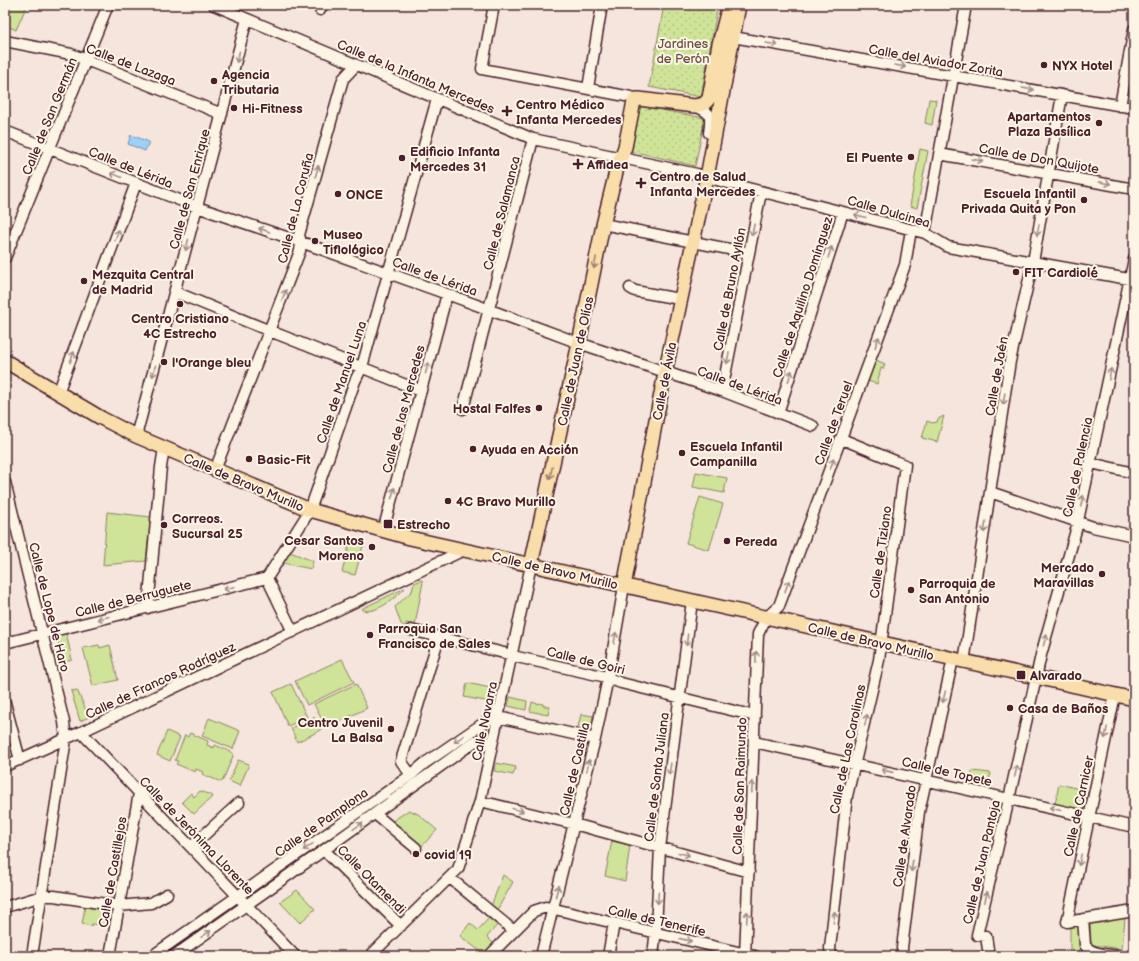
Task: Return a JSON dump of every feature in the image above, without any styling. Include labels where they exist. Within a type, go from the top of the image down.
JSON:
[{"type":"main road","points":[[636,99],[694,106],[702,105],[709,98],[719,44],[729,5]]},
{"type":"main road","name":"Calle de Ávila","points":[[624,586],[665,373],[707,177],[739,5]]},
{"type":"main road","name":"Calle de Juan de Olías","points":[[531,565],[603,225],[617,168],[622,157],[634,101],[636,99]]},
{"type":"main road","name":"Calle de Bravo Murillo","points":[[5,361],[101,418],[136,436],[310,510],[383,531],[464,550],[881,644],[1134,699]]},
{"type":"street","name":"Calle de San Germán","points":[[5,258],[108,5]]},
{"type":"street","name":"Calle de la Infanta Mercedes","points":[[214,5],[533,140],[622,157],[707,177]]},
{"type":"street","points":[[494,5],[482,69],[588,88],[636,99]]},
{"type":"street","points":[[588,88],[602,5]]},
{"type":"street","points":[[729,5],[727,29],[733,37]]},
{"type":"street","points":[[925,233],[966,5]]},
{"type":"street","name":"Calle de San Enrique","points":[[136,436],[248,19]]},
{"type":"street","points":[[1120,106],[1134,29]]},
{"type":"street","name":"Calle del Aviador Zorita","points":[[733,37],[1134,108]]},
{"type":"street","name":"Calle de Lazaga","points":[[5,41],[71,54],[222,114]]},
{"type":"street","name":"Calle de La Coruña","points":[[215,470],[300,251],[301,242],[299,236],[343,79],[356,65]]},
{"type":"street","name":"Calle de Jaén","points":[[958,661],[990,492],[1010,362],[1033,262],[1062,95]]},
{"type":"street","name":"Calle de Manuel Luna","points":[[267,578],[310,510],[355,381],[362,367],[437,99]]},
{"type":"street","points":[[694,106],[705,110],[711,118],[709,136],[711,153]]},
{"type":"street","name":"Calle de Lérida","points":[[5,131],[197,207],[301,242],[579,343],[722,391],[813,426]]},
{"type":"street","name":"Calle de Salamanca","points":[[463,409],[533,140]]},
{"type":"street","name":"Calle de Don Quijote","points":[[939,154],[1048,172],[1134,189]]},
{"type":"street","name":"Calle Dulcinea","points":[[707,177],[925,233],[948,247],[1132,280]]},
{"type":"street","points":[[58,393],[136,183]]},
{"type":"street","name":"Calle de Bruno Ayllón","points":[[722,391],[761,192]]},
{"type":"street","name":"Calle de Aquilino Domínguez","points":[[778,413],[844,212]]},
{"type":"street","points":[[603,225],[694,241],[749,253]]},
{"type":"street","name":"Calle de Teruel","points":[[766,618],[779,606],[842,439],[905,265],[911,230]]},
{"type":"street","name":"Calle de Palencia","points":[[1036,678],[1078,522],[1132,280],[1134,259]]},
{"type":"street","points":[[630,288],[635,291],[674,298],[681,297]]},
{"type":"street","points":[[175,292],[421,390]]},
{"type":"street","name":"Calle de las Mercedes","points":[[383,531],[447,294]]},
{"type":"street","name":"Calle de Tiziano","points":[[842,439],[905,464],[881,644]]},
{"type":"street","points":[[148,608],[164,448]]},
{"type":"street","points":[[1091,463],[1134,472]]},
{"type":"street","name":"Calle de Lope de Haro","points":[[5,482],[43,633],[64,722],[66,738]]},
{"type":"street","points":[[990,492],[1093,527],[1134,536]]},
{"type":"street","name":"Calle de Francos Rodríguez","points":[[5,766],[81,732],[464,550]]},
{"type":"street","name":"Calle Navarra","points":[[370,956],[458,869],[480,801],[497,713],[512,655],[531,565]]},
{"type":"street","points":[[267,578],[293,632]]},
{"type":"street","name":"Calle de Berruguete","points":[[5,643],[267,578]]},
{"type":"street","name":"Calle de Castilla","points":[[541,956],[595,739],[608,678],[624,586]]},
{"type":"street","name":"Calle de Santa Juliana","points":[[653,956],[656,933],[660,848],[692,601]]},
{"type":"street","name":"Calle de San Raimundo","points":[[748,955],[749,872],[757,640],[758,634],[766,618]]},
{"type":"street","name":"Calle de Goiri","points":[[411,630],[608,678],[755,716]]},
{"type":"street","points":[[411,775],[401,761],[439,637]]},
{"type":"street","name":"Calle de Las Carolinas","points":[[831,956],[830,948],[847,796],[856,764],[879,660],[881,644]]},
{"type":"street","name":"Calle de Alvarado","points":[[903,952],[919,812],[926,780],[958,661]]},
{"type":"street","name":"Calle de Juan Pantoja","points":[[989,956],[981,935],[1036,678]]},
{"type":"street","name":"Calle de Carnicer","points":[[1083,919],[1067,922],[1115,695]]},
{"type":"street","points":[[5,703],[20,760]]},
{"type":"street","points":[[497,713],[595,739]]},
{"type":"street","name":"Calle de Pamplona","points":[[152,956],[497,713]]},
{"type":"street","name":"Calle de Jerónima Llorente","points":[[81,732],[295,956]]},
{"type":"street","points":[[32,956],[66,738]]},
{"type":"street","name":"Calle de Pamplona","points":[[174,956],[474,742],[481,740],[492,745]]},
{"type":"street","name":"Calle de Topete","points":[[754,742],[1134,827]]},
{"type":"street","name":"Calle de Castillejos","points":[[110,956],[139,793]]},
{"type":"street","points":[[480,801],[574,824],[749,872]]},
{"type":"street","points":[[192,847],[239,803]]},
{"type":"street","points":[[375,814],[416,848]]},
{"type":"street","name":"Calle Otamendi","points":[[324,850],[401,926]]},
{"type":"street","points":[[450,878],[514,931]]},
{"type":"street","points":[[5,907],[42,896],[54,896],[119,906],[151,903],[167,894]]},
{"type":"street","points":[[489,956],[536,909],[546,907],[553,908]]},
{"type":"street","name":"Calle de Tenerife","points":[[553,908],[748,955]]},
{"type":"street","points":[[1120,956],[1094,952],[1085,946],[1083,919],[1134,912]]},
{"type":"street","points":[[608,956],[614,923]]},
{"type":"green space","points":[[5,5],[27,5],[16,30],[5,25]]},
{"type":"green space","name":"Jardines de Perón","points":[[664,5],[718,5],[701,97],[649,87]]},
{"type":"green space","points":[[929,99],[936,100],[932,125],[925,123]]},
{"type":"green space","points":[[639,106],[705,118],[695,166],[631,151]]},
{"type":"green space","points":[[920,149],[928,151],[917,208],[910,206]]},
{"type":"green space","points":[[876,360],[885,364],[883,369],[881,368],[877,384],[868,381]]},
{"type":"green space","points":[[944,416],[937,442],[922,438],[927,421],[932,423],[937,422],[938,419]]},
{"type":"green space","points":[[696,472],[727,478],[724,493],[693,487]]},
{"type":"green space","points":[[700,497],[723,504],[709,550],[686,543]]},
{"type":"green space","points":[[107,512],[151,517],[146,561],[103,565]]},
{"type":"green space","points":[[350,542],[363,546],[355,575],[342,572]]},
{"type":"green space","points":[[290,552],[313,561],[311,569],[283,563]]},
{"type":"green space","points":[[422,580],[423,582],[415,625],[406,623],[405,627],[401,624],[395,607],[412,591],[414,583]]},
{"type":"green space","points":[[405,588],[391,601],[378,608],[366,611],[361,609]]},
{"type":"green space","points":[[66,632],[72,660],[64,662],[56,635]]},
{"type":"green space","points":[[99,645],[100,648],[110,645],[118,680],[93,686],[83,648]]},
{"type":"green space","points":[[342,659],[354,682],[307,705],[295,681]]},
{"type":"green space","points":[[467,683],[500,690],[499,695],[490,702],[464,697]]},
{"type":"green space","points":[[291,684],[307,717],[288,726],[273,692]]},
{"type":"green space","points":[[356,684],[367,708],[326,728],[314,704]]},
{"type":"green space","points":[[77,690],[89,717],[80,721],[71,691]]},
{"type":"green space","points":[[510,697],[527,701],[526,710],[508,706]]},
{"type":"green space","points":[[532,702],[543,704],[543,706],[550,706],[548,715],[530,711]]},
{"type":"green space","points":[[581,714],[593,716],[591,730],[578,727]]},
{"type":"green space","points":[[314,717],[321,730],[297,742],[291,728]]},
{"type":"green space","points":[[209,718],[240,731],[233,749],[202,736]]},
{"type":"green space","points":[[167,731],[180,737],[170,761],[157,755]]},
{"type":"green space","points":[[190,733],[208,741],[207,745],[214,748],[215,745],[233,753],[221,782],[202,774],[203,772],[196,769],[195,772],[176,764],[178,761],[175,760],[185,735],[188,737]]},
{"type":"green space","points":[[238,760],[249,764],[240,786],[229,781]]},
{"type":"green space","points":[[496,763],[516,767],[513,775],[494,771]]},
{"type":"green space","points":[[972,771],[991,773],[987,789],[970,785]]},
{"type":"green space","points":[[1059,784],[1088,791],[1084,811],[1055,804]]},
{"type":"green space","points":[[200,791],[213,796],[194,814],[182,802],[191,793],[194,797]]},
{"type":"green space","points":[[409,810],[418,814],[437,830],[421,847],[391,822]]},
{"type":"green space","points":[[612,841],[630,845],[625,881],[605,876]]},
{"type":"green space","points":[[503,875],[513,882],[497,910],[491,906]]},
{"type":"green space","points":[[297,890],[315,909],[300,923],[280,902]]},
{"type":"green space","points":[[85,907],[112,911],[109,926],[92,924],[91,926],[82,924]]},
{"type":"green space","points":[[490,917],[498,924],[487,937],[494,944],[484,954],[460,936],[470,923],[478,930]]},
{"type":"green space","points":[[1125,918],[1122,949],[1093,945],[1091,942],[1090,925],[1093,923]]},
{"type":"green space","points":[[1070,927],[1079,927],[1080,956],[1070,956]]},
{"type":"water","points":[[131,135],[149,142],[145,151],[128,144]]},
{"type":"place","name":"NYX Hotel","points":[[1044,65]]},
{"type":"place","name":"Agencia Tributaria","points":[[214,81]]},
{"type":"place","name":"Hi-Fitness","points":[[234,108]]},
{"type":"place","name":"Centro Médico Infanta Mercedes","points":[[507,111]]},
{"type":"place","name":"Apartamentos Plaza Basílica","points":[[1099,123]]},
{"type":"place","name":"El Puente","points":[[911,157]]},
{"type":"place","name":"Edificio Infanta Mercedes 31","points":[[402,158]]},
{"type":"place","name":"Affidea","points":[[578,164]]},
{"type":"place","name":"Centro de Salud Infanta Mercedes","points":[[641,183]]},
{"type":"place","name":"ONCE","points":[[338,194]]},
{"type":"place","name":"Escuela Infantil Privada Quita y Pon","points":[[1084,200]]},
{"type":"place","name":"Museo Tiflológico","points":[[315,241]]},
{"type":"place","name":"FIT Cardiolé","points":[[1016,272]]},
{"type":"place","name":"Mezquita Central de Madrid","points":[[84,281]]},
{"type":"place","name":"Centro Cristiano 4C Estrecho","points":[[180,304]]},
{"type":"place","name":"l'Orange bleu","points":[[164,362]]},
{"type":"place","name":"Hostal Falfes","points":[[539,408]]},
{"type":"place","name":"Ayuda en Acción","points":[[473,449]]},
{"type":"place","name":"Escuela Infantil Campanilla","points":[[682,453]]},
{"type":"place","name":"Basic-Fit","points":[[249,459]]},
{"type":"place","name":"4C Bravo Murillo","points":[[448,501]]},
{"type":"place","name":"Estrecho","points":[[388,524]]},
{"type":"place","name":"Correos. Sucursal 25","points":[[164,525]]},
{"type":"place","name":"Pereda","points":[[727,541]]},
{"type":"place","name":"Cesar Santos Moreno","points":[[372,547]]},
{"type":"place","name":"Mercado Maravillas","points":[[1102,574]]},
{"type":"place","name":"Parroquia de San Antonio","points":[[911,590]]},
{"type":"place","name":"Parroquia San Francisco de Sales","points":[[370,635]]},
{"type":"place","name":"Alvarado","points":[[1021,675]]},
{"type":"place","name":"Casa de Baños","points":[[1010,708]]},
{"type":"place","name":"Centro Juvenil La Balsa","points":[[391,729]]},
{"type":"place","name":"covid 19","points":[[416,854]]}]
